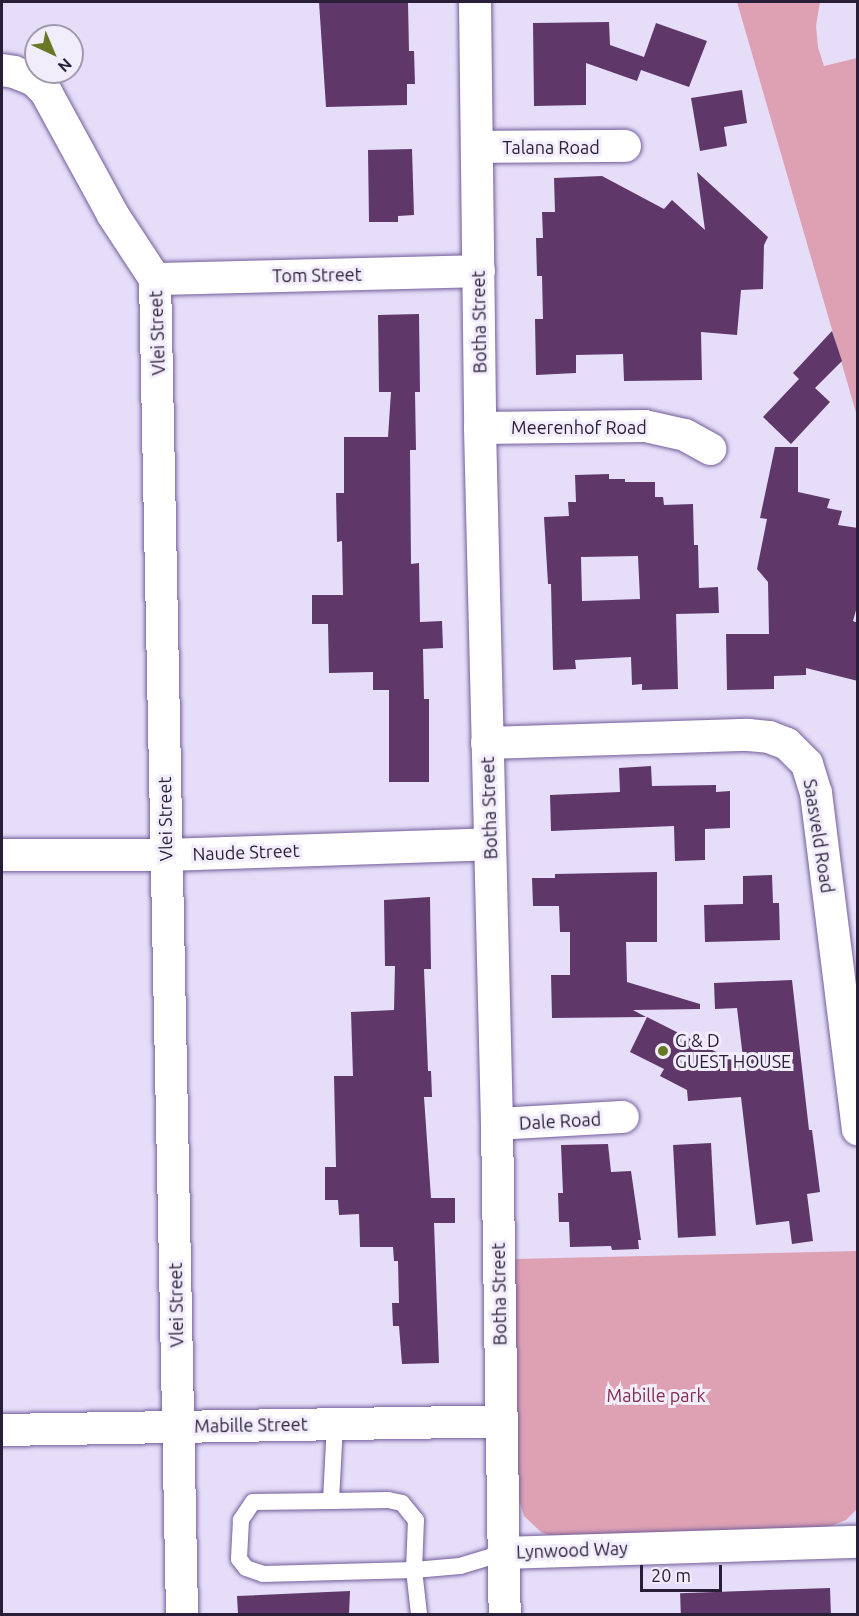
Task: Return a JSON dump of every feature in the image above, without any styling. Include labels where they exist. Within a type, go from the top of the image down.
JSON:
[{"type":"street","name":"Botha Street","points":[[475,2],[480,428],[497,1124],[505,1614]]},
{"type":"street","name":"Vlei Street","points":[[8,71],[34,80],[46,92],[113,215],[155,279],[183,1614]]},
{"type":"street","name":"Talana Road","points":[[477,147],[625,146]]},
{"type":"street","name":"Tom Street","points":[[155,279],[478,271]]},
{"type":"street","name":"Meerenhof Road","points":[[480,428],[645,426],[685,435],[710,449]]},
{"type":"street","name":"Saasveld Road","points":[[487,743],[748,735],[769,737],[787,744],[807,764],[816,793],[858,1129]]},
{"type":"street","name":"Naude Street","points":[[2,855],[166,855],[490,844]]},
{"type":"street","name":"Dale Road","points":[[497,1124],[623,1117]]},
{"type":"street","name":"Mabille Street","points":[[2,1430],[501,1420]]},
{"type":"street","name":"Lynwood Way","points":[[503,1552],[858,1542]]},
{"type":"lane","points":[[332,1501],[335,1424]]},
{"type":"lane","points":[[419,1614],[414,1570],[416,1520],[402,1503],[388,1500],[254,1502],[241,1520],[239,1559],[246,1568],[263,1574],[414,1570],[460,1566],[503,1552]]},
{"type":"green space","points":[[737,2],[820,2],[816,26],[818,47],[824,66],[857,58],[857,416]]},
{"type":"green space","name":"Mabille park","points":[[857,1251],[857,1509],[846,1520],[828,1527],[554,1537],[541,1532],[524,1516],[518,1497],[514,1259]]},
{"type":"building","points":[[319,2],[408,2],[409,51],[414,51],[415,84],[407,84],[407,105],[326,107]]},
{"type":"building","points":[[609,22],[610,45],[644,57],[656,23],[707,41],[689,87],[641,70],[637,81],[586,63],[586,105],[534,106],[533,23]]},
{"type":"building","points":[[742,90],[747,123],[724,127],[727,146],[700,151],[691,98]]},
{"type":"building","points":[[412,149],[414,215],[398,216],[398,222],[369,222],[368,150]]},
{"type":"building","points":[[697,172],[768,237],[764,245],[763,289],[741,290],[737,335],[701,332],[702,380],[624,381],[623,354],[576,355],[576,373],[536,375],[535,319],[543,319],[542,276],[537,276],[536,238],[543,238],[542,212],[555,212],[554,178],[602,176],[664,209],[672,200],[705,230]]},
{"type":"building","points":[[419,314],[420,392],[415,392],[416,450],[410,450],[411,564],[419,563],[420,622],[442,621],[443,648],[423,649],[424,699],[429,699],[429,782],[389,782],[389,690],[373,690],[373,672],[329,673],[328,624],[312,624],[312,595],[343,595],[342,541],[337,542],[336,493],[344,493],[344,437],[388,437],[391,392],[379,392],[378,315]]},
{"type":"building","points":[[832,331],[842,361],[815,388],[830,402],[791,444],[763,417],[799,379],[793,373]]},
{"type":"building","points":[[775,447],[798,447],[798,492],[830,499],[827,508],[842,511],[838,525],[858,528],[858,603],[853,621],[858,623],[858,681],[806,668],[806,675],[774,676],[774,689],[727,690],[726,634],[769,634],[768,582],[757,569],[767,519],[760,518]]},
{"type":"building","points":[[609,474],[609,479],[625,479],[625,482],[655,482],[655,497],[663,497],[664,505],[693,504],[694,545],[698,545],[699,588],[718,587],[719,613],[676,614],[678,689],[642,690],[642,684],[632,685],[631,657],[575,660],[576,669],[553,670],[551,584],[548,584],[544,517],[569,516],[568,502],[576,502],[575,475]],"holes":[[[638,556],[640,599],[582,601],[581,557]]]},
{"type":"building","points":[[651,766],[652,786],[716,785],[716,792],[730,791],[730,828],[705,829],[705,860],[675,861],[674,826],[551,831],[550,795],[620,792],[619,768]]},
{"type":"building","points":[[657,872],[657,942],[626,942],[627,982],[700,1004],[700,1009],[633,1010],[646,1017],[552,1018],[551,975],[570,975],[570,932],[560,932],[559,906],[533,906],[532,878],[555,878],[555,874]]},
{"type":"building","points":[[772,875],[773,903],[779,903],[780,940],[705,942],[704,905],[743,904],[743,876]]},
{"type":"building","points":[[430,897],[431,969],[424,969],[428,1071],[431,1071],[432,1097],[424,1097],[431,1198],[455,1198],[455,1223],[434,1223],[439,1363],[402,1364],[399,1326],[393,1326],[392,1303],[399,1303],[398,1261],[394,1261],[393,1247],[360,1247],[359,1214],[339,1215],[338,1200],[325,1200],[325,1167],[336,1167],[334,1076],[353,1076],[351,1012],[394,1010],[395,966],[385,966],[384,900]]},
{"type":"building","points":[[792,980],[809,1130],[812,1130],[820,1192],[807,1194],[813,1241],[792,1244],[789,1221],[756,1225],[741,1097],[688,1101],[687,1090],[660,1076],[664,1069],[630,1052],[647,1017],[744,1066],[737,1008],[715,1009],[714,983]]},
{"type":"building","points":[[711,1143],[716,1236],[678,1238],[673,1145]]},
{"type":"building","points":[[608,1144],[611,1172],[631,1171],[641,1240],[638,1240],[639,1249],[612,1250],[611,1246],[570,1247],[569,1222],[559,1222],[558,1193],[563,1193],[561,1145]]},
{"type":"building","points":[[830,1588],[831,1614],[681,1614],[680,1593]]},
{"type":"building","points":[[350,1591],[349,1614],[238,1614],[237,1596]]},
{"type":"place","name":"G & D GUEST HOUSE","points":[[663,1051]]}]
